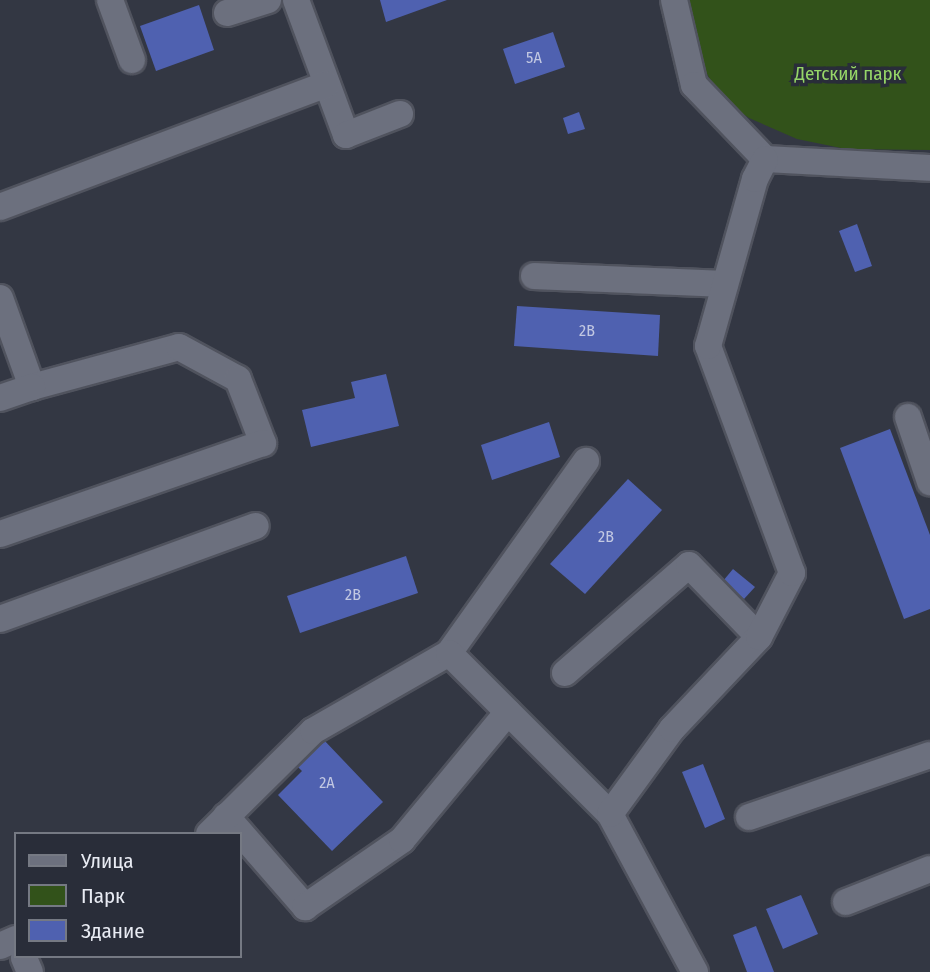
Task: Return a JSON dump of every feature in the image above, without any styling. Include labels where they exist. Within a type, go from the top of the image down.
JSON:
[{"type":"lane","points":[[110,0],[132,60]]},
{"type":"lane","points":[[227,13],[268,0]]},
{"type":"lane","points":[[296,0],[346,135],[400,114]]},
{"type":"lane","points":[[674,0],[694,85],[765,159],[930,168]]},
{"type":"lane","points":[[0,207],[327,84]]},
{"type":"lane","points":[[610,814],[672,729],[759,636],[792,573],[708,346],[755,179],[765,159]]},
{"type":"lane","points":[[534,276],[725,284]]},
{"type":"lane","points":[[0,298],[32,387]]},
{"type":"lane","points":[[0,398],[179,347],[238,379],[263,443],[0,534]]},
{"type":"lane","points":[[908,417],[930,482]]},
{"type":"lane","points":[[218,825],[313,731],[449,653],[586,461]]},
{"type":"lane","points":[[0,620],[256,526]]},
{"type":"lane","points":[[565,673],[689,565],[759,636]]},
{"type":"lane","points":[[449,653],[610,814],[695,972]]},
{"type":"lane","points":[[242,848],[305,907],[402,840],[508,712]]},
{"type":"lane","points":[[749,817],[930,755]]},
{"type":"lane","points":[[846,902],[930,869]]},
{"type":"green space","name":"Детский парк","points":[[682,0],[930,0],[930,150],[846,149],[797,139],[749,118],[730,105],[711,81],[701,63]]},
{"type":"building","points":[[380,0],[447,0],[386,22]]},
{"type":"building","points":[[199,5],[214,50],[156,71],[140,26]]},
{"type":"building","points":[[553,32],[565,67],[515,84],[503,49]]},
{"type":"building","points":[[579,112],[585,129],[568,134],[563,118]]},
{"type":"building","points":[[857,224],[872,266],[855,272],[839,231]]},
{"type":"building","points":[[517,306],[660,315],[658,356],[514,346]]},
{"type":"building","points":[[386,374],[399,426],[311,447],[302,410],[355,398],[351,382]]},
{"type":"building","points":[[549,422],[560,457],[492,480],[481,445]]},
{"type":"building","points":[[890,429],[930,535],[930,609],[904,619],[840,448]]},
{"type":"building","points":[[628,479],[662,510],[585,594],[550,564]]},
{"type":"building","points":[[406,556],[418,593],[300,633],[287,596]]},
{"type":"building","points":[[733,569],[755,587],[744,599],[723,581]]},
{"type":"building","points":[[322,738],[383,802],[332,851],[278,795],[302,771],[295,764]]},
{"type":"building","points":[[703,764],[725,819],[705,828],[682,772]]},
{"type":"building","points":[[801,895],[818,934],[783,949],[766,909]]},
{"type":"building","points":[[756,926],[774,972],[747,972],[733,935]]}]
